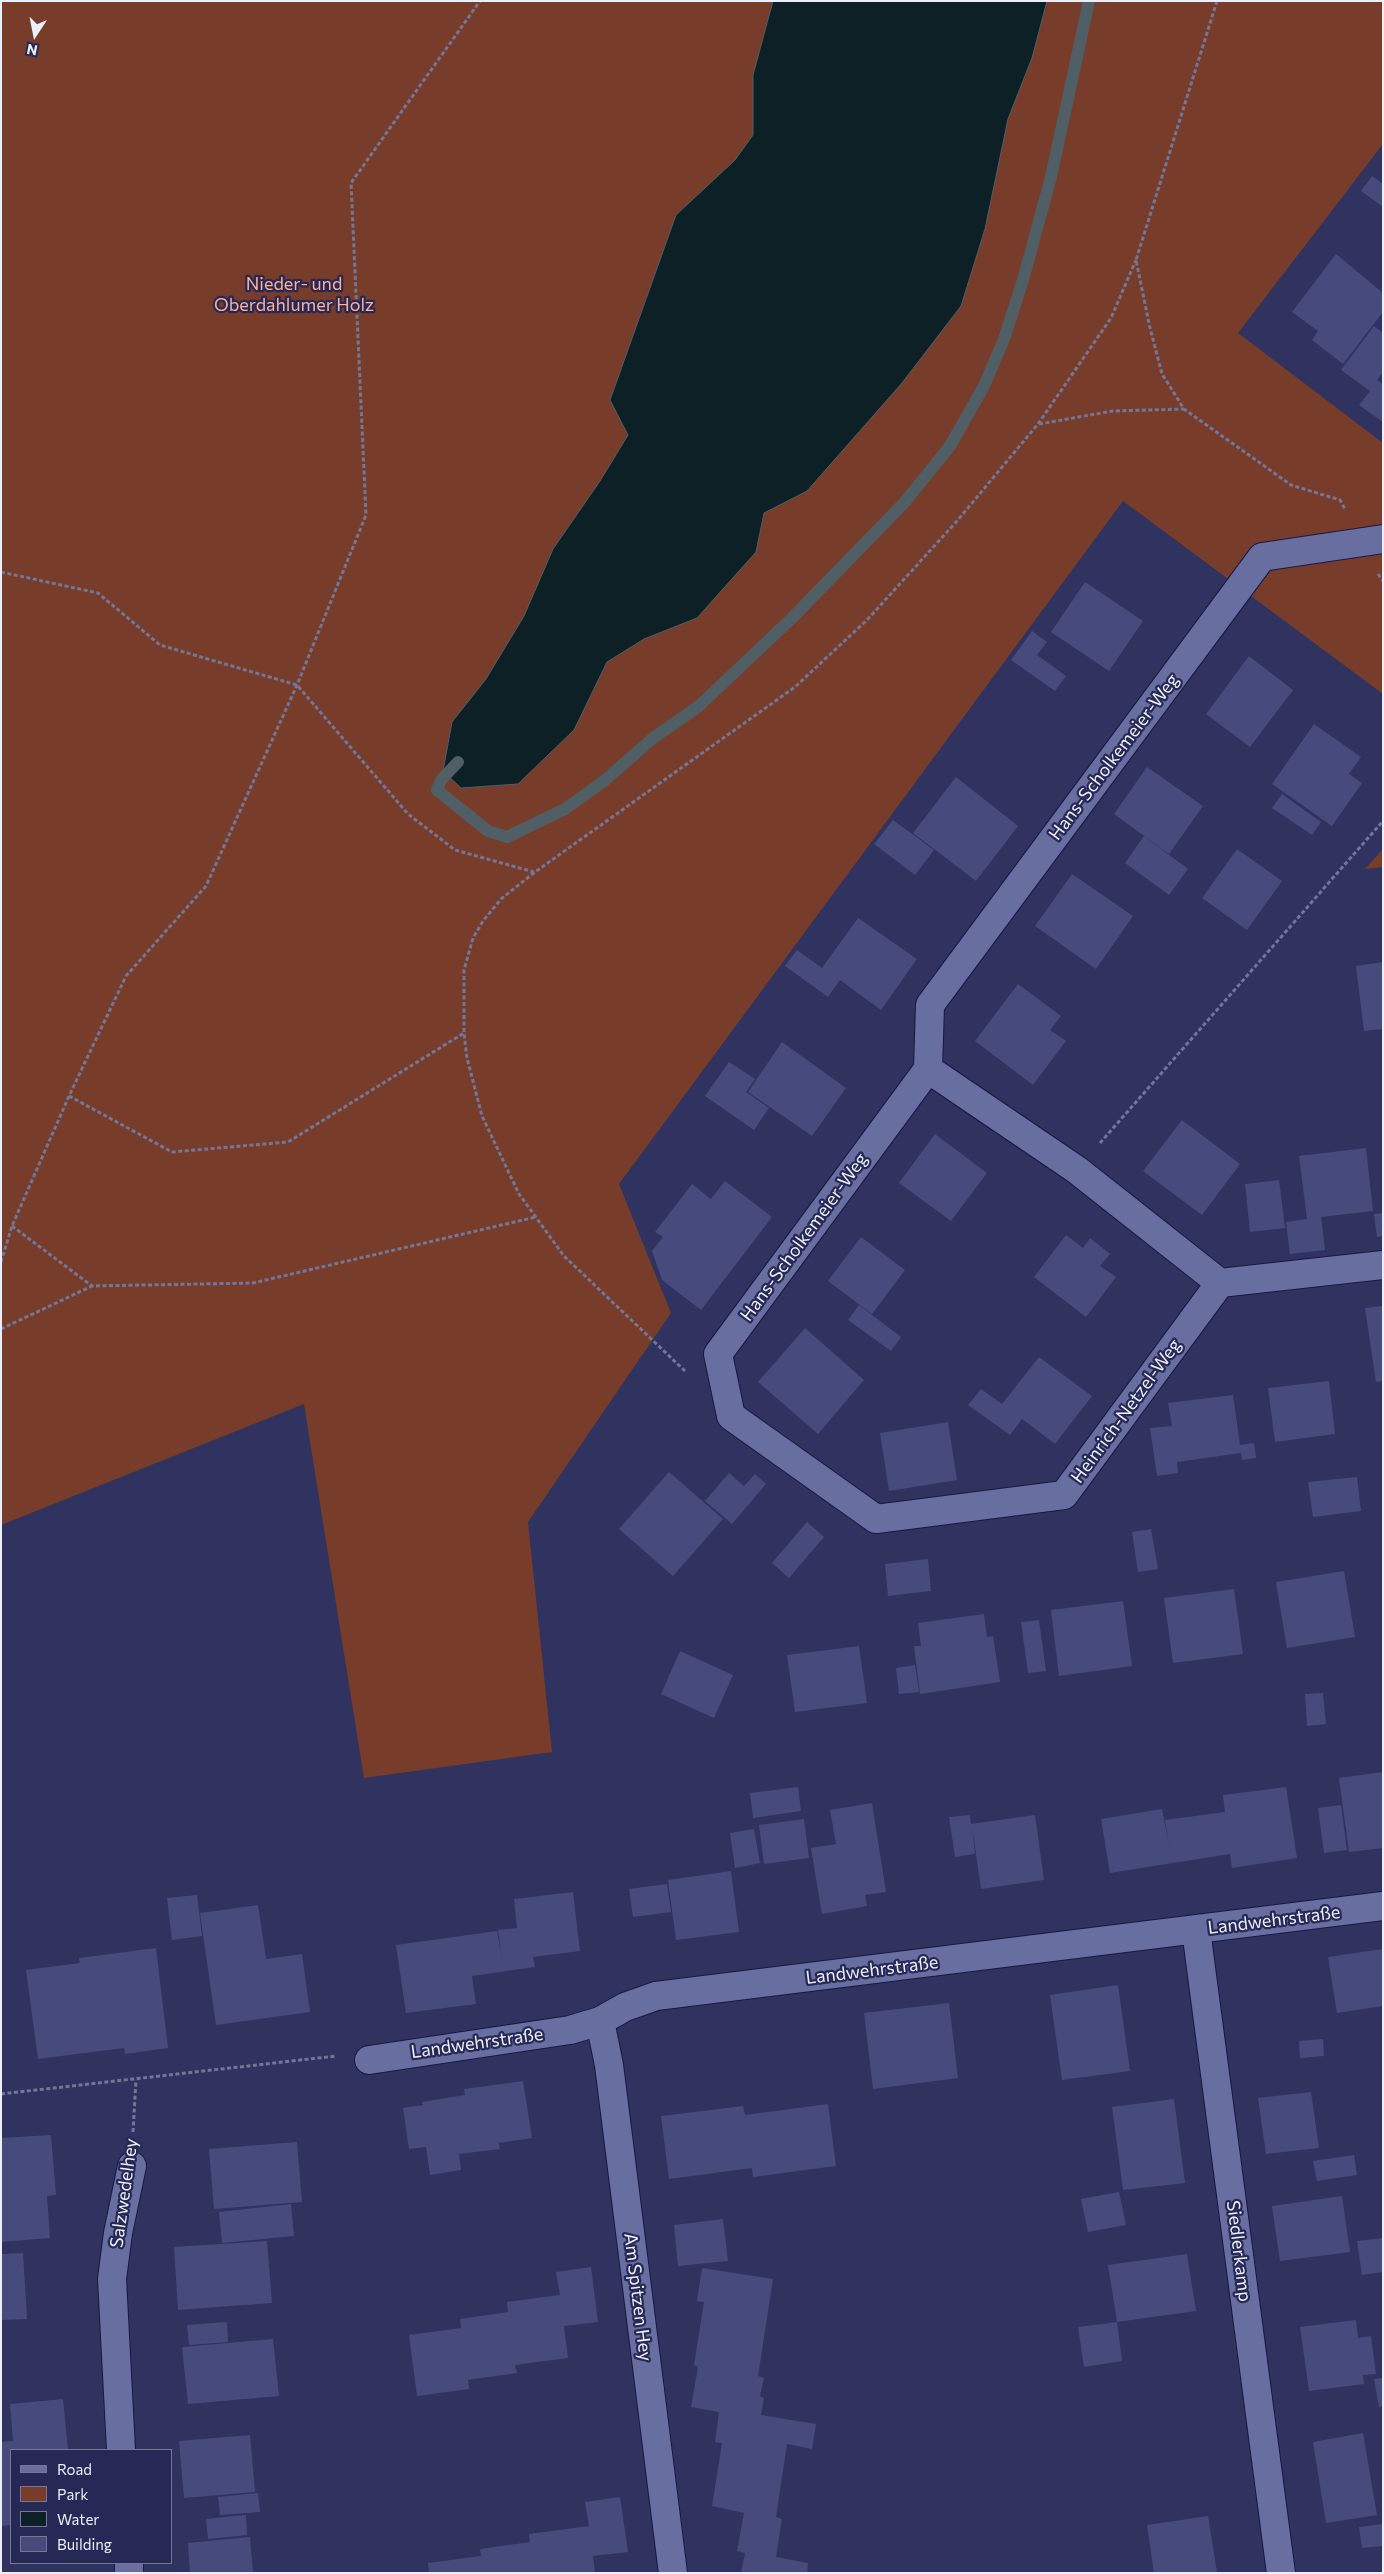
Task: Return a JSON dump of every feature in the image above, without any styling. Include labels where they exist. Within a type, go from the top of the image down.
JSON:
[{"type":"street","name":"Hans-Scholkemeier-Weg","points":[[731,1416],[718,1354],[928,1069],[930,1005],[1262,556],[1374,540]]},
{"type":"street","points":[[928,1069],[1077,1170],[1220,1283],[1383,1266]]},
{"type":"street","name":"Heinrich-Netzel-Weg","points":[[731,1416],[876,1519],[1064,1495],[1220,1283]]},
{"type":"street","name":"Landwehrstraße","points":[[369,2060],[570,2030],[600,2021],[625,2007],[656,1996],[1383,1906]]},
{"type":"street","name":"Siedlerkamp","points":[[1196,1930],[1281,2573]]},
{"type":"street","name":"Am Spitzen Hey","points":[[600,2021],[609,2065],[673,2573]]},
{"type":"street","name":"Salzwedelhey","points":[[122,2449],[112,2279],[118,2233],[132,2166]]},
{"type":"path","points":[[1,1262],[12,1226],[69,1096],[126,976],[206,886],[297,685],[366,515],[351,183],[480,1]]},
{"type":"path","points":[[690,1375],[564,1256],[519,1194],[482,1116],[467,1058],[464,1033],[464,970],[473,938],[483,921],[501,900],[535,872],[795,687],[867,620],[957,521],[1038,424],[1111,318],[1136,260],[1217,1]]},
{"type":"path","points":[[1136,260],[1162,374],[1184,409],[1291,486],[1340,500],[1374,540],[1375,569],[1383,581]]},
{"type":"path","points":[[1038,424],[1113,411],[1184,409]]},
{"type":"path","points":[[1,572],[98,594],[160,645],[297,685],[408,814],[455,850],[535,872]]},
{"type":"path","points":[[1077,1170],[1383,821]]},
{"type":"path","points":[[69,1096],[172,1152],[288,1142],[464,1033]]},
{"type":"path","points":[[1,1330],[92,1286],[253,1283],[536,1217]]},
{"type":"path","points":[[12,1226],[92,1286]]},
{"type":"path","points":[[1,2094],[348,2055],[369,2060]]},
{"type":"path","name":"Salzwedelhey","points":[[132,2166],[136,2080]]},
{"type":"green space","name":"Nieder- und Oberdahlumer Holz","points":[[1,1],[1383,1],[1383,144],[1238,333],[1383,443],[1383,694],[1123,501],[619,1184],[671,1313],[528,1522],[552,1752],[364,1778],[304,1404],[1,1525]]},
{"type":"green space","points":[[1383,849],[1383,867],[1365,869]]},
{"type":"water","points":[[773,1],[1047,1],[1032,58],[1008,119],[985,229],[961,306],[902,383],[807,491],[764,513],[756,552],[697,618],[644,639],[607,662],[574,730],[518,784],[461,788],[443,771],[452,722],[486,679],[524,616],[553,549],[600,481],[628,435],[610,400],[676,215],[735,160],[753,135],[753,75]]},
{"type":"building","points":[[1372,176],[1383,184],[1383,207],[1361,191]]},
{"type":"building","points":[[1336,254],[1383,293],[1383,312],[1343,364],[1312,340],[1318,331],[1292,312]]},
{"type":"building","points":[[1374,326],[1383,333],[1383,372],[1377,380],[1383,384],[1383,422],[1359,405],[1370,391],[1341,370]]},
{"type":"building","points":[[1085,582],[1143,621],[1109,671],[1051,632]]},
{"type":"building","points":[[1032,631],[1047,642],[1037,655],[1066,676],[1055,691],[1011,660]]},
{"type":"building","points":[[1249,656],[1293,690],[1250,747],[1206,714]]},
{"type":"building","points":[[1314,724],[1361,757],[1349,774],[1362,783],[1332,826],[1272,784]]},
{"type":"building","points":[[1147,767],[1203,806],[1169,854],[1114,814]]},
{"type":"building","points":[[956,777],[1018,826],[976,881],[913,833]]},
{"type":"building","points":[[1282,794],[1321,822],[1312,835],[1272,808]]},
{"type":"building","points":[[893,820],[934,850],[915,875],[874,844]]},
{"type":"building","points":[[1144,836],[1188,869],[1169,895],[1125,863]]},
{"type":"building","points":[[1237,849],[1282,881],[1247,930],[1202,898]]},
{"type":"building","points":[[1072,874],[1133,916],[1096,969],[1035,926]]},
{"type":"building","points":[[858,918],[917,959],[881,1010],[840,980],[828,997],[785,966],[797,950],[822,968]]},
{"type":"building","points":[[1383,962],[1383,1029],[1364,1031],[1356,966]]},
{"type":"building","points":[[1018,984],[1061,1016],[1050,1030],[1066,1041],[1033,1085],[975,1041]]},
{"type":"building","points":[[782,1042],[846,1088],[812,1136],[748,1092]]},
{"type":"building","points":[[729,1062],[755,1079],[746,1092],[769,1108],[754,1130],[705,1096]]},
{"type":"building","points":[[1182,1120],[1240,1164],[1202,1215],[1143,1171]]},
{"type":"building","points":[[935,1134],[987,1173],[951,1221],[899,1183]]},
{"type":"building","points":[[1366,1148],[1373,1211],[1321,1217],[1325,1250],[1290,1254],[1286,1222],[1307,1219],[1299,1156]]},
{"type":"building","points":[[1279,1180],[1285,1228],[1250,1232],[1245,1184]]},
{"type":"building","points":[[725,1181],[772,1217],[701,1310],[662,1280],[652,1251],[663,1237],[655,1232],[692,1184],[711,1199]]},
{"type":"building","points":[[1383,1213],[1383,1236],[1377,1237],[1374,1214]]},
{"type":"building","points":[[1066,1235],[1083,1248],[1090,1238],[1110,1254],[1100,1266],[1116,1277],[1086,1317],[1034,1277]]},
{"type":"building","points":[[861,1237],[905,1270],[872,1314],[828,1281]]},
{"type":"building","points":[[859,1305],[901,1337],[891,1351],[848,1320]]},
{"type":"building","points":[[1383,1306],[1383,1381],[1376,1382],[1365,1308]]},
{"type":"building","points":[[805,1328],[864,1380],[818,1434],[758,1382]]},
{"type":"building","points":[[1039,1357],[1092,1396],[1055,1444],[1022,1419],[1010,1435],[968,1405],[981,1389],[1002,1404]]},
{"type":"building","points":[[1329,1381],[1335,1434],[1275,1442],[1268,1388]]},
{"type":"building","points":[[1233,1395],[1240,1445],[1254,1443],[1256,1458],[1242,1460],[1241,1453],[1177,1462],[1178,1473],[1157,1476],[1150,1428],[1172,1426],[1168,1403]]},
{"type":"building","points":[[948,1422],[957,1480],[889,1491],[880,1433]]},
{"type":"building","points":[[669,1472],[723,1519],[673,1576],[619,1529]]},
{"type":"building","points":[[729,1473],[744,1486],[755,1474],[766,1484],[732,1524],[705,1501]]},
{"type":"building","points":[[1357,1477],[1361,1511],[1313,1517],[1308,1482]]},
{"type":"building","points":[[807,1522],[824,1537],[789,1578],[772,1563]]},
{"type":"building","points":[[1151,1529],[1158,1569],[1138,1572],[1132,1532]]},
{"type":"building","points":[[928,1559],[931,1591],[888,1596],[885,1564]]},
{"type":"building","points":[[1344,1571],[1355,1637],[1287,1648],[1276,1582]]},
{"type":"building","points":[[1234,1589],[1243,1654],[1173,1663],[1164,1598]]},
{"type":"building","points":[[1123,1601],[1132,1666],[1059,1676],[1051,1610]]},
{"type":"building","points":[[984,1614],[987,1637],[993,1636],[1000,1682],[920,1694],[914,1646],[921,1646],[918,1623]]},
{"type":"building","points":[[1039,1620],[1046,1671],[1028,1673],[1021,1622]]},
{"type":"building","points":[[859,1646],[867,1703],[795,1712],[787,1655]]},
{"type":"building","points":[[680,1651],[733,1675],[714,1718],[661,1694]]},
{"type":"building","points":[[915,1665],[919,1692],[899,1694],[896,1668]]},
{"type":"building","points":[[1323,1693],[1326,1724],[1307,1726],[1305,1694]]},
{"type":"building","points":[[1383,1772],[1383,1848],[1349,1852],[1339,1778]]},
{"type":"building","points":[[798,1787],[801,1811],[753,1818],[750,1793]]},
{"type":"building","points":[[1286,1787],[1297,1858],[1232,1868],[1230,1854],[1110,1873],[1101,1819],[1162,1809],[1169,1845],[1165,1820],[1225,1812],[1223,1795]]},
{"type":"building","points":[[872,1803],[886,1892],[865,1895],[867,1906],[822,1914],[811,1848],[836,1844],[830,1810]]},
{"type":"building","points":[[1341,1805],[1347,1850],[1324,1853],[1318,1808]]},
{"type":"building","points":[[970,1815],[971,1824],[1035,1815],[1044,1880],[981,1889],[972,1826],[975,1854],[955,1857],[949,1817]]},
{"type":"building","points":[[804,1819],[809,1858],[764,1864],[759,1825]]},
{"type":"building","points":[[754,1829],[760,1863],[735,1868],[730,1833]]},
{"type":"building","points":[[731,1871],[739,1932],[676,1940],[668,1880]]},
{"type":"building","points":[[667,1884],[671,1912],[633,1917],[629,1889]]},
{"type":"building","points":[[573,1892],[580,1951],[533,1957],[535,1967],[472,1976],[476,2004],[406,2013],[396,1945],[497,1931],[502,1959],[498,1930],[517,1928],[514,1899]]},
{"type":"building","points":[[197,1895],[202,1936],[172,1940],[167,1898]]},
{"type":"building","points":[[258,1905],[266,1959],[302,1954],[310,2012],[216,2025],[200,1913]]},
{"type":"building","points":[[156,1948],[168,2048],[125,2054],[124,2048],[38,2059],[26,1970],[80,1963],[79,1958]]},
{"type":"building","points":[[1383,1949],[1383,2006],[1337,2013],[1328,1957]]},
{"type":"building","points":[[1118,1985],[1130,2071],[1062,2080],[1050,1995]]},
{"type":"building","points":[[949,2003],[958,2078],[873,2089],[864,2013]]},
{"type":"building","points":[[1323,2039],[1324,2056],[1300,2058],[1299,2041]]},
{"type":"building","points":[[523,2081],[532,2138],[499,2143],[500,2149],[459,2154],[461,2170],[430,2175],[426,2147],[409,2149],[403,2108],[423,2105],[422,2102],[465,2095],[464,2089]]},
{"type":"building","points":[[1311,2092],[1319,2148],[1266,2154],[1258,2098]]},
{"type":"building","points":[[1174,2099],[1185,2183],[1123,2190],[1112,2107]]},
{"type":"building","points":[[828,2104],[836,2166],[753,2177],[752,2168],[669,2179],[661,2116],[743,2106],[745,2115]]},
{"type":"building","points":[[51,2135],[56,2195],[47,2196],[50,2238],[1,2242],[1,2138]]},
{"type":"building","points":[[297,2142],[302,2202],[214,2209],[209,2149]]},
{"type":"building","points":[[1354,2155],[1357,2175],[1317,2181],[1313,2161]]},
{"type":"building","points":[[1119,2192],[1126,2225],[1088,2232],[1081,2199]]},
{"type":"building","points":[[1342,2196],[1350,2252],[1280,2261],[1272,2206]]},
{"type":"building","points":[[291,2204],[294,2236],[222,2243],[219,2212]]},
{"type":"building","points":[[723,2219],[728,2261],[678,2266],[674,2225]]},
{"type":"building","points":[[1383,2238],[1383,2272],[1362,2275],[1357,2241]]},
{"type":"building","points":[[267,2241],[272,2303],[178,2310],[174,2247]]},
{"type":"building","points":[[23,2253],[27,2319],[1,2320],[1,2254]]},
{"type":"building","points":[[1187,2254],[1196,2311],[1117,2322],[1108,2265]]},
{"type":"building","points":[[591,2267],[598,2322],[564,2326],[568,2358],[515,2365],[517,2373],[468,2380],[469,2389],[417,2396],[409,2335],[461,2328],[460,2319],[508,2312],[507,2302],[560,2295],[556,2272]]},
{"type":"building","points":[[702,2268],[773,2279],[758,2376],[764,2378],[760,2396],[764,2398],[761,2415],[816,2424],[812,2449],[787,2444],[776,2517],[782,2519],[776,2557],[808,2563],[807,2573],[741,2573],[745,2553],[737,2551],[744,2513],[712,2506],[722,2443],[715,2442],[719,2412],[691,2407],[698,2367],[694,2365],[704,2302],[697,2301]]},
{"type":"building","points":[[1356,2320],[1358,2338],[1371,2336],[1376,2374],[1363,2375],[1364,2384],[1309,2391],[1300,2327]]},
{"type":"building","points":[[227,2322],[228,2342],[189,2345],[187,2325]]},
{"type":"building","points":[[1117,2322],[1122,2361],[1084,2367],[1078,2327]]},
{"type":"building","points":[[273,2339],[279,2396],[188,2404],[182,2347]]},
{"type":"building","points":[[1383,2378],[1383,2406],[1379,2407],[1374,2379]]},
{"type":"building","points":[[63,2399],[68,2449],[10,2449],[10,2525],[1,2526],[1,2442],[13,2441],[10,2404]]},
{"type":"building","points":[[1363,2433],[1377,2515],[1326,2523],[1313,2442]]},
{"type":"building","points":[[250,2435],[255,2492],[184,2498],[179,2441]]},
{"type":"building","points":[[258,2493],[260,2512],[220,2515],[218,2497]]},
{"type":"building","points":[[620,2497],[628,2552],[593,2556],[595,2573],[429,2573],[428,2563],[481,2556],[480,2549],[530,2542],[529,2534],[589,2526],[585,2502]]},
{"type":"building","points":[[246,2515],[247,2535],[208,2539],[206,2519]]},
{"type":"building","points":[[1208,2516],[1217,2572],[1154,2573],[1147,2525]]},
{"type":"building","points":[[1383,2524],[1383,2546],[1362,2548],[1359,2527]]},
{"type":"building","points":[[250,2537],[253,2573],[190,2573],[188,2543]]},
{"type":"waterway","points":[[458,762],[441,780],[437,790],[488,831],[507,837],[565,809],[604,781],[652,739],[699,706],[792,618],[904,503],[950,446],[984,386],[1004,339],[1023,280],[1051,177],[1089,1]]}]
